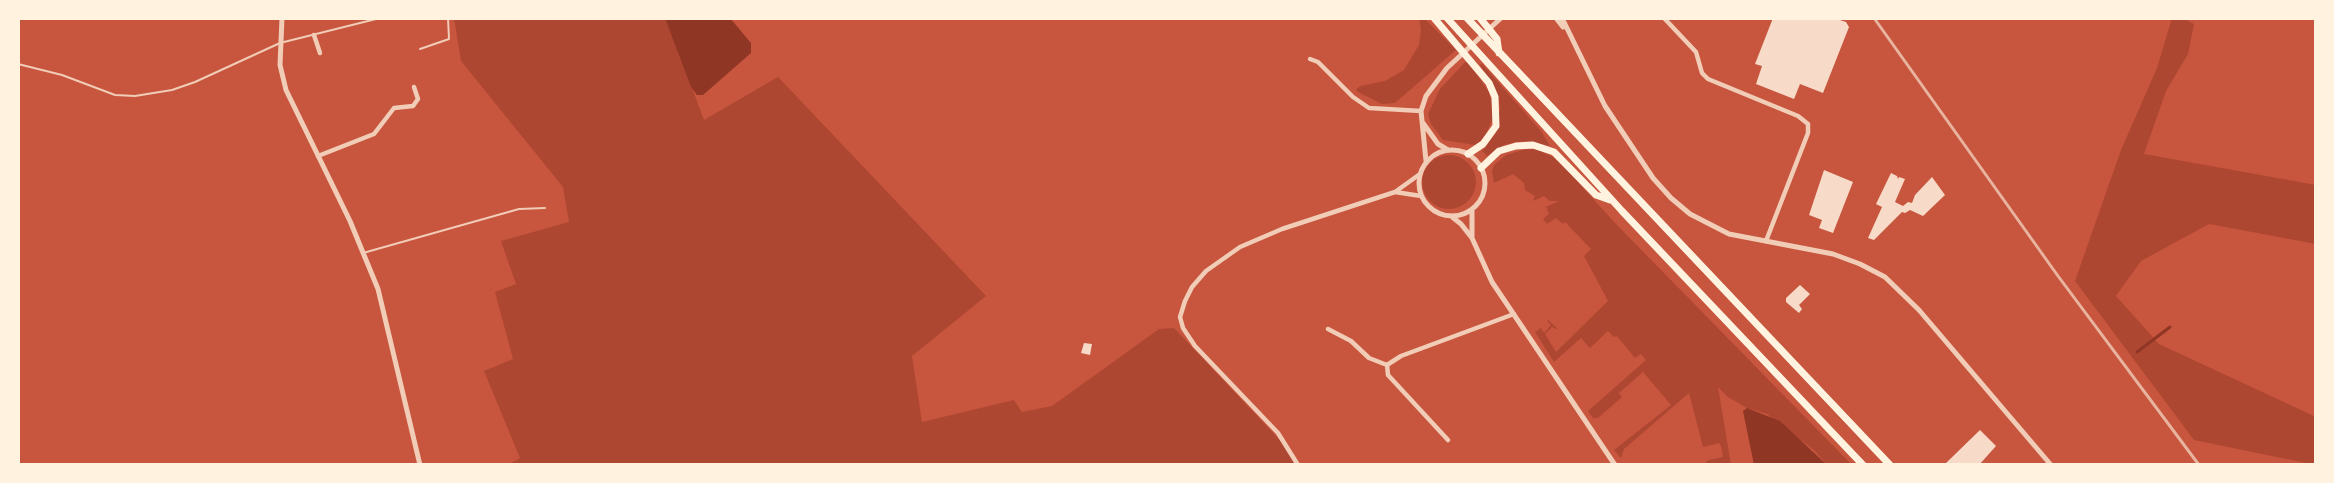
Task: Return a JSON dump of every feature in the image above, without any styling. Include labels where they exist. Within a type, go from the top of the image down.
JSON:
[{"type":"highway","points":[[1434,18],[1489,83],[1495,97],[1496,126],[1483,144],[1468,154]]},
{"type":"highway","points":[[1447,18],[1612,201],[1863,465]]},
{"type":"highway","points":[[1467,18],[1890,465]]},
{"type":"highway","points":[[1480,18],[1497,39],[1499,53]]},
{"type":"highway","points":[[1481,168],[1499,151],[1516,146],[1533,145],[1554,152],[1596,195],[1612,201]]},
{"type":"street","points":[[282,18],[280,65],[286,90],[378,289],[420,465]]},
{"type":"street","points":[[1298,465],[1278,433],[1195,346],[1183,328],[1180,316],[1185,301],[1192,287],[1206,271],[1240,247],[1282,230],[1395,192],[1420,174],[1426,162],[1421,111],[1435,81],[1501,18]]},
{"type":"street","points":[[1556,18],[1567,33],[1605,106],[1653,178],[1671,198],[1711,227],[1742,237],[1833,254],[1885,277],[1919,310],[2051,465]]},
{"type":"street","points":[[1562,18],[1567,33]]},
{"type":"street","points":[[1664,18],[1696,52],[1702,73],[1708,79],[1798,116],[1808,124],[1808,133],[1766,241]]},
{"type":"street","points":[[314,35],[320,53]]},
{"type":"street","points":[[1310,59],[1318,62],[1353,97],[1369,108],[1421,111]]},
{"type":"street","points":[[318,156],[374,134],[394,108],[413,106],[418,99],[414,87]]},
{"type":"street","points":[[1422,122],[1438,144],[1448,150],[1468,154],[1481,168],[1484,190],[1472,209],[1472,238]]},
{"type":"street","points":[[1426,162],[1448,150]]},
{"type":"street","points":[[1420,174],[1421,196],[1433,211],[1451,216],[1472,238],[1492,282],[1615,465]]},
{"type":"street","points":[[1395,192],[1421,196]]},
{"type":"street","points":[[1451,216],[1472,209]]},
{"type":"street","points":[[1387,365],[1401,356],[1514,314]]},
{"type":"street","points":[[1328,329],[1352,341],[1370,358],[1387,365]]},
{"type":"street","points":[[1387,365],[1388,375],[1448,440]]},
{"type":"lane","points":[[18,64],[62,75],[115,95],[135,96],[172,90],[195,82],[280,43],[380,18]]},
{"type":"lane","points":[[420,49],[449,39],[448,18]]},
{"type":"lane","points":[[363,253],[519,209],[545,208]]},
{"type":"shaded area","points":[[454,18],[666,18],[704,120],[778,77],[986,296],[912,356],[922,422],[1014,400],[1022,412],[1052,406],[1159,329],[1174,328],[1292,453],[1294,465],[507,465],[520,458],[484,371],[513,359],[495,292],[516,284],[501,241],[569,222],[563,187],[461,61]]},
{"type":"shaded area","points":[[665,18],[730,18],[751,43],[751,53],[703,95],[697,95],[691,87]]},
{"type":"shaded area","points":[[1419,18],[1424,18],[1456,50],[1395,103],[1382,104],[1358,92],[1356,90],[1360,86],[1385,81],[1404,70],[1419,45],[1421,30]]},
{"type":"shaded area","points":[[2172,18],[2183,18],[2194,24],[2188,54],[2166,91],[2144,154],[2316,185],[2316,244],[2209,224],[2141,261],[2116,296],[2159,344],[2316,417],[2316,465],[2194,440],[2075,281],[2121,150],[2157,68]]},
{"type":"shaded area","points":[[1467,60],[1489,92],[1494,115],[1484,139],[1475,145],[1443,140],[1431,124],[1428,114],[1440,89]]},
{"type":"shaded area","points":[[1482,64],[1541,131],[1550,146],[1529,141],[1504,145],[1487,156],[1482,151],[1496,133],[1500,108],[1498,95],[1480,65]]},
{"type":"shaded area","points":[[1536,149],[1553,157],[1565,168],[1614,222],[1852,465],[1827,465],[1814,450],[1767,414],[1747,408],[1728,397],[1718,387],[1731,465],[1707,465],[1706,462],[1709,460],[1723,457],[1721,446],[1719,443],[1703,447],[1689,393],[1624,449],[1621,458],[1614,450],[1671,405],[1643,372],[1619,393],[1622,397],[1598,418],[1593,418],[1588,411],[1646,360],[1641,354],[1635,358],[1617,336],[1614,337],[1608,331],[1590,348],[1581,338],[1554,362],[1535,332],[1541,328],[1544,333],[1551,325],[1548,320],[1559,330],[1552,327],[1545,334],[1556,352],[1608,301],[1584,256],[1591,249],[1565,222],[1563,224],[1556,218],[1547,224],[1543,219],[1549,214],[1546,207],[1559,201],[1550,201],[1544,196],[1533,201],[1535,196],[1525,190],[1524,183],[1513,174],[1494,183],[1492,171],[1495,164],[1506,155]]},
{"type":"shaded area","points":[[1449,155],[1459,157],[1468,163],[1474,172],[1476,182],[1474,192],[1468,201],[1459,207],[1449,209],[1439,207],[1430,201],[1424,192],[1422,182],[1424,172],[1430,163],[1439,157]]},
{"type":"shaded area","points":[[1747,408],[1780,421],[1827,465],[1754,465],[1743,411]]},
{"type":"building","points":[[1773,18],[1834,18],[1846,22],[1849,27],[1823,93],[1800,84],[1794,99],[1756,84],[1762,66],[1755,64]]},
{"type":"building","points":[[1824,170],[1853,182],[1833,233],[1819,228],[1822,220],[1809,215]]},
{"type":"building","points":[[1891,173],[1898,179],[1899,177],[1905,179],[1895,202],[1903,206],[1908,202],[1912,203],[1915,195],[1932,177],[1945,195],[1923,216],[1910,210],[1902,212],[1874,240],[1868,238],[1882,207],[1876,204]]},
{"type":"building","points":[[1800,285],[1810,294],[1799,305],[1802,309],[1799,313],[1786,302],[1786,298]]},
{"type":"building","points":[[1084,343],[1092,344],[1090,355],[1081,353]]},
{"type":"building","points":[[1980,430],[1996,446],[1979,465],[1944,465]]},
{"type":"waterway","points":[[2137,352],[2170,327]]},
{"type":"railway","points":[[1874,18],[2058,276],[2199,465]]}]
